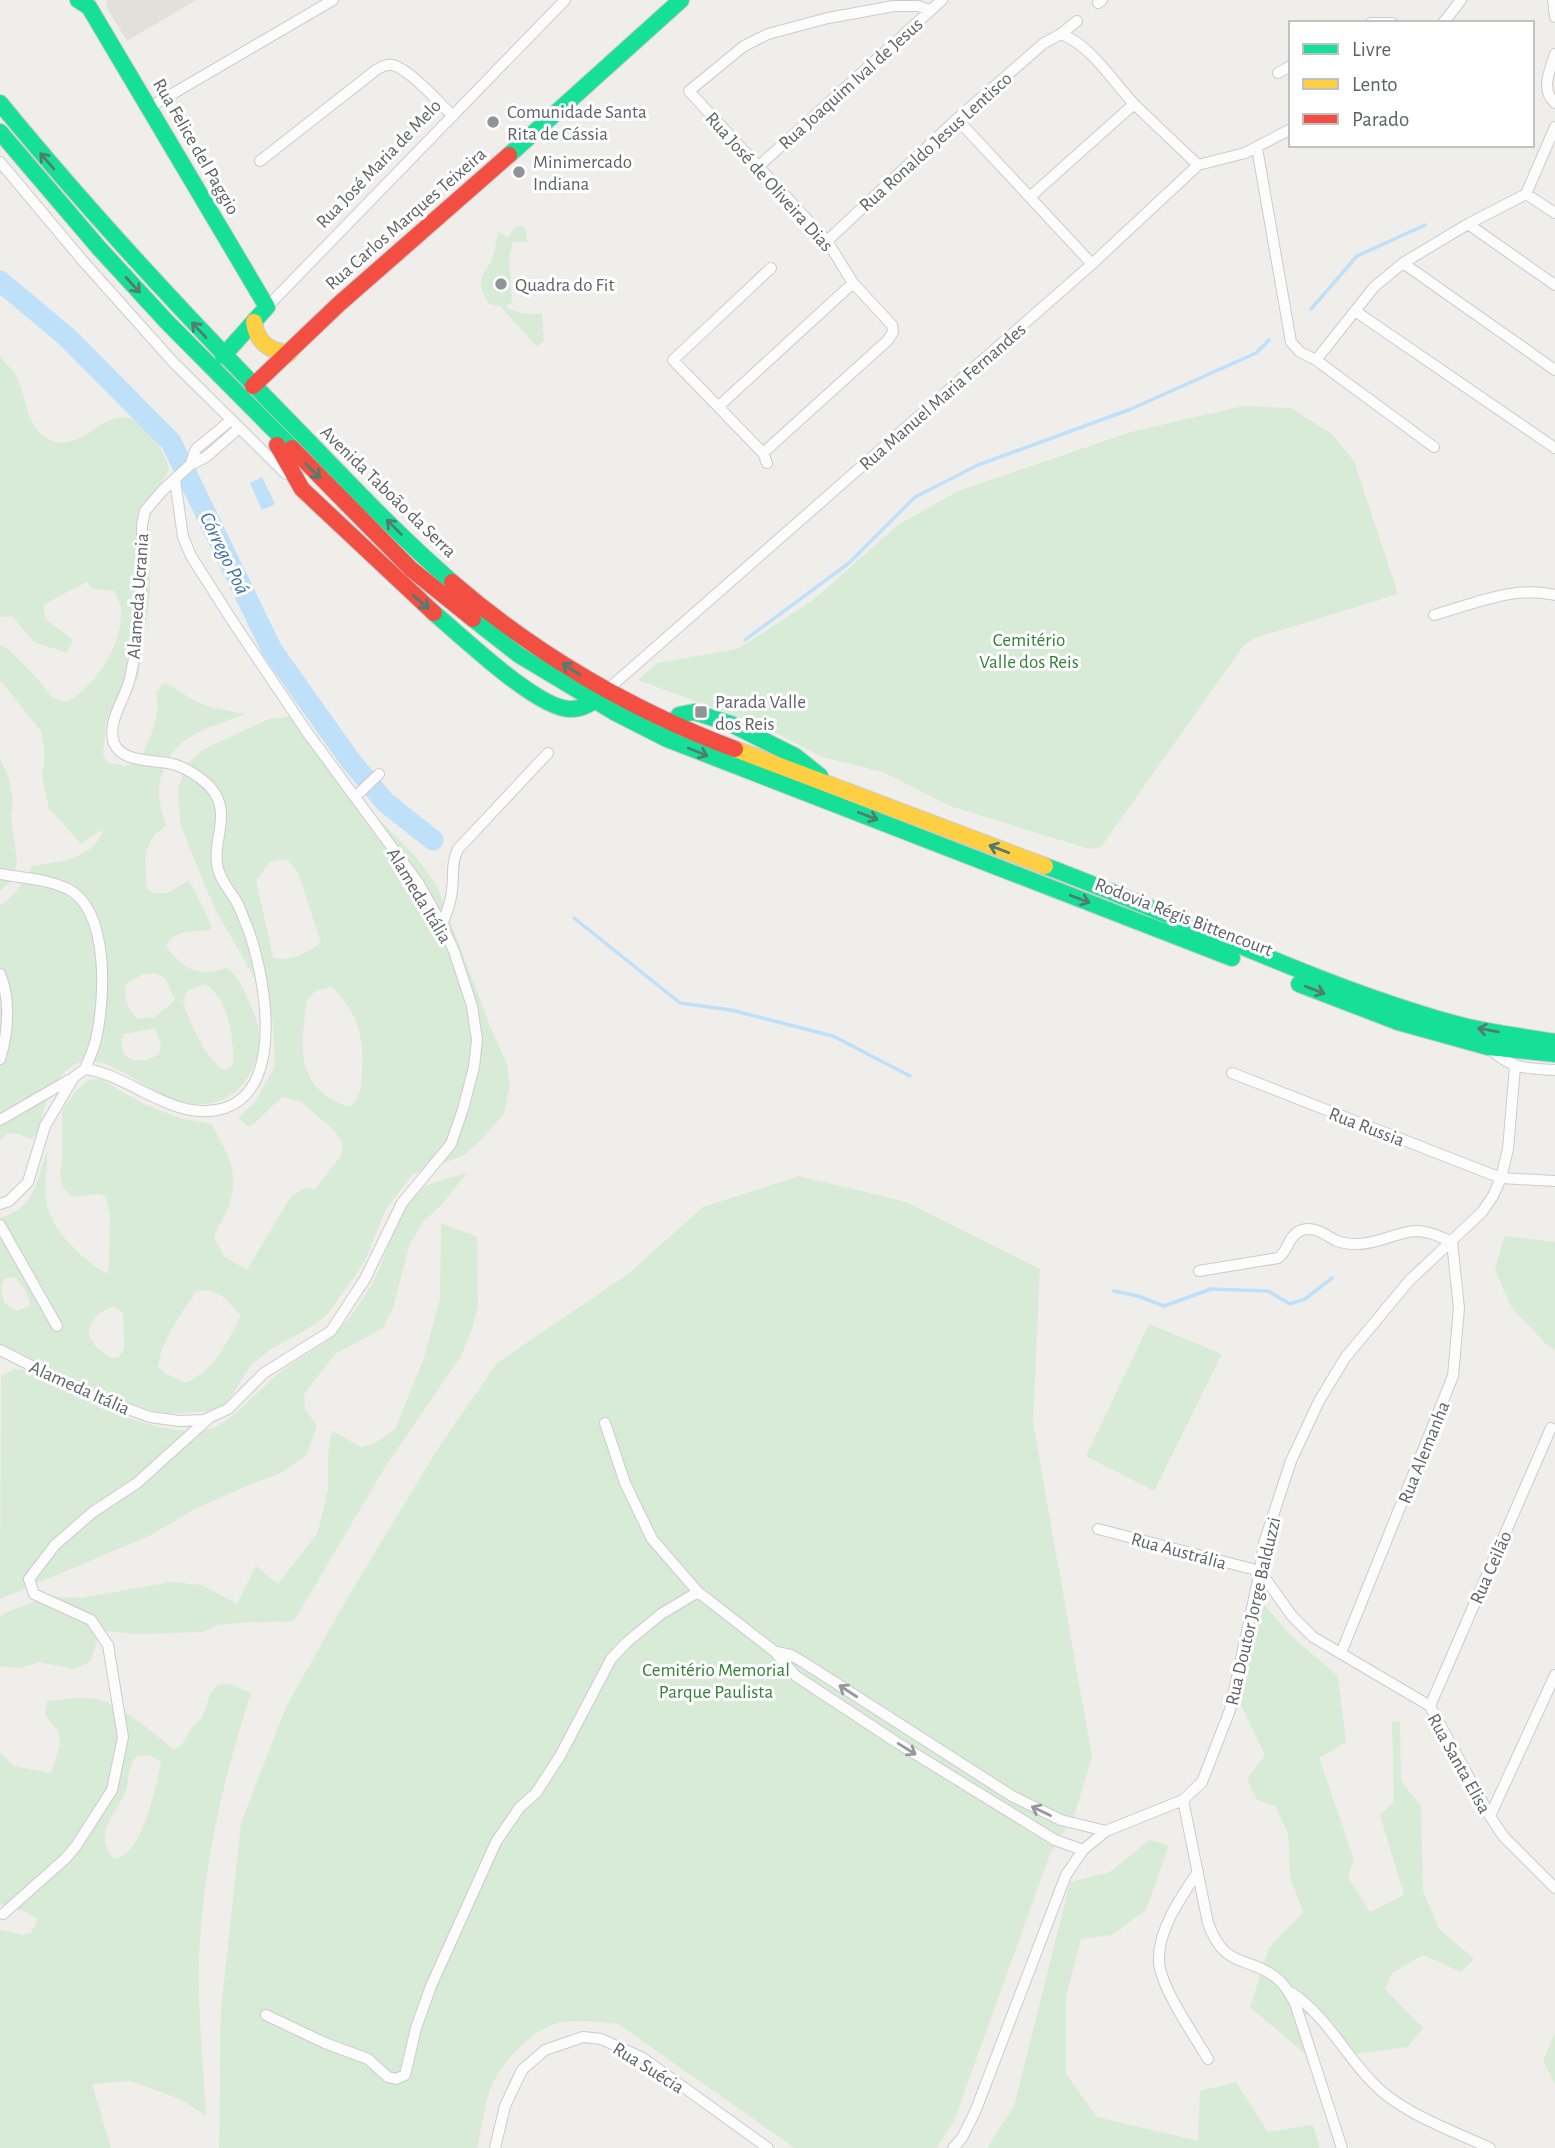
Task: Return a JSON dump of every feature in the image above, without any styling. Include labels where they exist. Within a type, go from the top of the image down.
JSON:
[{"type":"main road","name":"Rua Carlos Marques Teixeira","points":[[253,386],[339,304],[681,0]]},
{"type":"main road","name":"Rua Felice del Paggio","points":[[85,2],[267,307]]},
{"type":"main road","name":"Avenida Taboão da Serra","points":[[0,103],[117,242],[223,356],[407,540],[492,615],[601,695],[614,712],[835,786]]},
{"type":"main road","name":"Avenida Taboão da Serra","points":[[0,132],[99,248],[167,322],[411,569],[519,655],[671,732],[805,791]]},
{"type":"main road","name":"Rua José Maria de Melo","points":[[223,356],[267,307]]},
{"type":"main road","points":[[254,322],[255,334],[266,348],[289,353]]},
{"type":"main road","points":[[265,423],[302,489],[415,597],[530,693],[547,704],[578,710],[601,695]]},
{"type":"main road","points":[[671,732],[679,715],[694,712],[731,724],[795,756],[835,786]]},
{"type":"main road","name":"Rodovia Régis Bittencourt","points":[[835,786],[1083,880],[1246,950],[1373,998],[1458,1025],[1555,1042]]},
{"type":"main road","name":"Rodovia Régis Bittencourt","points":[[805,791],[1398,1022],[1488,1047],[1555,1054]]},
{"type":"street","points":[[150,107],[333,0]]},
{"type":"street","name":"Rua José Maria de Melo","points":[[267,307],[565,0]]},
{"type":"street","name":"Rua Joaquim Ival de Jesus","points":[[758,167],[942,0]]},
{"type":"street","points":[[1445,21],[1461,0]]},
{"type":"street","points":[[1553,0],[1555,17]]},
{"type":"street","name":"Rua José de Oliveira Dias","points":[[719,406],[765,458],[888,340],[893,332],[892,325],[853,283],[827,241],[689,90],[744,46],[768,34],[828,18],[894,6],[918,6],[930,10]]},
{"type":"street","name":"Rua Ronaldo Jesus Lentisco","points":[[827,241],[957,119],[1044,43],[1077,21]]},
{"type":"street","points":[[1061,34],[1085,50],[1134,104],[1198,165]]},
{"type":"street","points":[[1555,54],[1546,86],[1548,95],[1555,103]]},
{"type":"street","points":[[260,162],[376,70],[387,65],[394,65],[405,72],[453,116]]},
{"type":"street","points":[[1278,73],[1289,67]]},
{"type":"street","points":[[1031,196],[1134,104]]},
{"type":"street","points":[[957,119],[1092,264]]},
{"type":"street","name":"Rua Manuel Maria Fernandes","points":[[601,695],[805,509],[1092,264],[1198,165],[1257,148],[1289,130]]},
{"type":"street","points":[[1316,360],[1374,287],[1403,263],[1468,224],[1526,194],[1554,132]]},
{"type":"street","points":[[1257,148],[1291,342],[1300,352],[1316,360],[1434,447]]},
{"type":"street","points":[[0,162],[143,330],[302,489]]},
{"type":"street","points":[[1526,194],[1555,213]]},
{"type":"street","points":[[1468,224],[1555,285]]},
{"type":"street","points":[[1403,263],[1555,370]]},
{"type":"street","points":[[771,268],[673,360],[719,406],[853,283]]},
{"type":"street","points":[[1355,311],[1555,449]]},
{"type":"street","name":"Alameda Ucrania","points":[[85,1069],[112,1075],[151,1098],[201,1110],[222,1109],[236,1103],[261,1071],[266,1045],[262,980],[255,950],[238,904],[223,882],[218,869],[223,819],[220,802],[212,788],[177,765],[123,755],[115,746],[113,737],[116,716],[130,679],[140,612],[142,525],[145,511],[182,472],[206,457],[235,424]]},
{"type":"street","name":"Alameda Itália","points":[[0,1350],[87,1394],[150,1417],[179,1421],[209,1418],[228,1409],[264,1373],[331,1331],[365,1279],[402,1203],[451,1144],[474,1067],[477,1040],[472,1006],[454,951],[442,925],[419,884],[359,793],[307,732],[191,556],[183,537],[182,472]]},
{"type":"street","points":[[1434,615],[1513,592],[1543,592],[1555,595]]},
{"type":"street","points":[[442,925],[450,904],[452,870],[458,849],[548,753]]},
{"type":"street","points":[[359,793],[379,774]]},
{"type":"street","points":[[0,874],[49,882],[69,890],[83,900],[91,913],[99,940],[102,1008],[96,1042],[85,1069],[0,1120]]},
{"type":"street","points":[[0,974],[5,984],[6,1041],[0,1059]]},
{"type":"street","points":[[1488,1047],[1505,1063],[1515,1067],[1555,1070]]},
{"type":"street","name":"Rua Doutor Jorge Balduzzi","points":[[1106,1830],[1183,1800],[1202,1782],[1230,1710],[1264,1543],[1290,1461],[1318,1401],[1346,1358],[1409,1280],[1482,1212],[1501,1178],[1508,1149],[1515,1067]]},
{"type":"street","name":"Rua Russia","points":[[1232,1073],[1501,1178],[1555,1181]]},
{"type":"street","points":[[0,1204],[9,1201],[28,1182],[45,1126],[74,1077]]},
{"type":"street","points":[[0,1225],[57,1325]]},
{"type":"street","points":[[1199,1271],[1278,1258],[1283,1254],[1290,1237],[1311,1229],[1325,1233],[1339,1242],[1360,1244],[1416,1231],[1430,1233],[1452,1242]]},
{"type":"street","name":"Rua Alemanha","points":[[1340,1653],[1453,1376],[1459,1308],[1452,1242]]},
{"type":"street","points":[[3,1914],[76,1846],[112,1790],[123,1737],[108,1645],[91,1619],[34,1594],[29,1579],[55,1545],[93,1512],[137,1483],[209,1418]]},
{"type":"street","points":[[605,1423],[625,1483],[652,1539],[698,1592],[774,1651],[796,1676],[896,1742],[1055,1840],[1083,1850]]},
{"type":"street","name":"Rua Ceilão","points":[[1430,1706],[1551,1428]]},
{"type":"street","name":"Rua Austrália","points":[[1098,1529],[1260,1571]]},
{"type":"street","name":"Rua Santa Elisa","points":[[1260,1571],[1292,1616],[1313,1637],[1430,1706],[1490,1816],[1519,1854],[1555,1888]]},
{"type":"street","points":[[266,2015],[325,2043],[369,2059],[388,2077],[397,2079],[405,2074],[415,2028],[431,1986],[496,1842],[520,1807],[536,1793],[560,1756],[611,1659],[661,1614],[698,1592]]},
{"type":"street","points":[[774,1651],[791,1655],[803,1662],[1012,1796],[1061,1820],[1106,1830]]},
{"type":"street","points":[[1490,1816],[1555,1675]]},
{"type":"street","points":[[1183,1800],[1208,1923],[1221,1950],[1279,1980],[1310,2007],[1373,2084],[1388,2096],[1490,2148]]},
{"type":"street","points":[[953,2148],[962,2138],[975,2112],[1066,1875],[1083,1850],[1106,1830]]},
{"type":"street","points":[[1198,1872],[1174,1911],[1163,1937],[1158,1960],[1162,1977],[1209,2059]]},
{"type":"street","points":[[1288,1990],[1295,2003],[1342,2148]]},
{"type":"street","name":"Rua Suécia","points":[[495,2148],[505,2106],[522,2070],[545,2050],[583,2037],[601,2039],[643,2058],[768,2148]]},
{"type":"shaded area","points":[[106,0],[196,0],[127,41],[107,8]]},
{"type":"green space","points":[[516,226],[526,229],[527,242],[513,242],[509,256],[512,302],[505,307],[520,313],[542,314],[544,340],[537,347],[500,306],[489,304],[481,286],[498,232],[508,237]]},
{"type":"green space","points":[[0,356],[17,377],[31,420],[48,439],[62,442],[76,440],[113,419],[125,417],[138,422],[152,437],[168,465],[169,470],[149,501],[146,549],[150,595],[138,678],[111,710],[106,722],[103,755],[108,763],[125,766],[140,760],[156,718],[156,692],[164,683],[199,703],[245,714],[194,735],[174,751],[166,763],[159,789],[167,825],[153,838],[146,852],[147,888],[153,893],[168,893],[189,880],[212,926],[209,930],[179,934],[166,946],[178,961],[192,969],[207,972],[226,968],[230,971],[241,985],[257,1024],[257,1058],[246,1081],[227,1097],[203,1104],[179,1101],[103,1063],[84,1061],[64,1072],[51,1090],[38,1134],[30,1139],[8,1133],[0,1140],[0,906],[19,888],[32,866],[84,853],[99,839],[103,829],[81,844],[49,808],[42,776],[45,756],[41,731],[0,680],[0,645],[7,648],[34,675],[53,698],[68,702],[89,685],[105,664],[117,639],[121,613],[115,591],[94,589],[86,582],[43,605],[46,619],[73,640],[67,653],[34,642],[12,616],[0,617]],"holes":[[[156,973],[165,978],[175,1000],[155,1017],[138,1019],[127,1004],[125,985],[141,975]],[[206,984],[220,1000],[229,1021],[233,1066],[225,1070],[218,1066],[205,1050],[183,1001],[188,990]],[[155,1028],[161,1046],[159,1054],[150,1059],[128,1058],[124,1055],[121,1041],[124,1034]]]},
{"type":"green space","name":"Cemitério Valle dos Reis","points":[[1243,406],[1291,408],[1333,435],[1354,461],[1398,594],[1255,638],[1244,645],[1101,847],[1089,849],[950,806],[883,772],[822,757],[763,726],[638,680],[657,663],[737,649],[812,601],[898,525],[958,491],[1131,432]]},
{"type":"green space","points":[[290,717],[307,728],[369,809],[416,857],[437,886],[507,1064],[510,1086],[504,1114],[481,1140],[463,1156],[413,1174],[386,1209],[364,1263],[326,1316],[271,1349],[250,1366],[227,1403],[217,1411],[163,1414],[118,1399],[0,1346],[0,1218],[12,1213],[28,1200],[37,1183],[47,1151],[46,1200],[53,1222],[78,1252],[107,1274],[110,1214],[105,1196],[98,1194],[72,1197],[62,1187],[60,1173],[62,1111],[88,1080],[100,1079],[146,1105],[180,1118],[212,1124],[233,1174],[232,1195],[214,1238],[225,1257],[247,1270],[291,1196],[305,1188],[315,1189],[341,1156],[343,1144],[335,1131],[301,1102],[283,1097],[249,1127],[238,1118],[255,1102],[275,1066],[273,1022],[258,984],[216,911],[180,823],[178,788],[188,763],[204,749],[269,719]],"holes":[[[287,859],[298,872],[321,943],[292,958],[273,957],[256,880],[270,862]],[[332,987],[348,1006],[358,1026],[362,1047],[362,1082],[350,1107],[319,1090],[305,1065],[303,1035],[307,1000],[316,990]],[[15,1277],[26,1291],[31,1306],[15,1311],[4,1303],[1,1288],[4,1279]],[[210,1290],[224,1297],[241,1316],[212,1363],[186,1383],[166,1374],[158,1367],[167,1337],[196,1292]],[[114,1307],[123,1313],[124,1348],[119,1357],[111,1358],[96,1347],[88,1334],[94,1319]]]},
{"type":"green space","points":[[0,759],[8,775],[13,799],[11,815],[17,862],[13,880],[0,891]]},
{"type":"green space","points":[[467,1173],[442,1204],[423,1222],[409,1246],[393,1308],[383,1328],[335,1354],[304,1394],[305,1409],[317,1426],[306,1455],[281,1473],[195,1509],[151,1535],[0,1599],[1,1376],[14,1369],[23,1370],[90,1403],[143,1423],[193,1431],[214,1428],[283,1370],[323,1344],[344,1324],[373,1282],[404,1207],[414,1193],[428,1185]]},
{"type":"green space","name":"Cemitério Memorial Parque Paulista","points":[[799,1176],[906,1202],[1040,1269],[1033,1423],[1092,1757],[1074,1816],[1050,1854],[954,2121],[936,2148],[795,2148],[618,2024],[573,2021],[548,2026],[520,2047],[503,2066],[489,2092],[477,2148],[219,2148],[221,2011],[241,1823],[286,1707],[345,1602],[437,1450],[497,1363],[628,1274],[703,1207]]},
{"type":"green space","points":[[441,1223],[477,1237],[478,1305],[472,1329],[461,1356],[385,1467],[294,1621],[218,1625],[202,1632],[136,1634],[105,1631],[97,1640],[91,1661],[75,1669],[38,1662],[21,1668],[0,1666],[0,1617],[49,1596],[80,1598],[171,1582],[202,1585],[237,1604],[256,1566],[278,1584],[318,1532],[328,1489],[328,1455],[333,1431],[361,1447],[375,1443],[395,1429],[424,1358],[440,1299]]},
{"type":"green space","points":[[1504,1236],[1555,1242],[1555,1350],[1512,1308],[1495,1270]]},
{"type":"green space","points":[[1149,1324],[1222,1354],[1154,1491],[1086,1456]]},
{"type":"green space","points":[[1260,1600],[1291,1636],[1338,1676],[1346,1742],[1319,1758],[1354,1859],[1348,1877],[1370,1912],[1404,1895],[1380,1815],[1394,1802],[1392,1722],[1400,1721],[1401,1781],[1421,1806],[1423,1891],[1439,1929],[1474,1959],[1461,1972],[1423,1955],[1392,1973],[1385,1989],[1423,2028],[1408,2047],[1354,2054],[1318,2010],[1297,2020],[1309,2057],[1250,2007],[1269,1948],[1303,1912],[1290,1876],[1288,1833],[1275,1806],[1257,1800],[1247,1779],[1265,1755],[1239,1701]]},
{"type":"green space","points":[[230,1684],[251,1693],[223,1792],[204,1893],[199,1980],[206,2116],[180,2099],[130,2081],[92,2084],[111,2148],[0,2148],[0,1930],[23,1935],[31,1933],[38,1919],[24,1911],[0,1905],[0,1752],[14,1766],[51,1773],[60,1745],[59,1733],[45,1714],[47,1701],[82,1698],[103,1701],[120,1709],[173,1749],[181,1746],[193,1726],[202,1718],[211,1692],[218,1685]],"holes":[[[149,1755],[161,1762],[152,1803],[140,1833],[133,1846],[124,1855],[114,1859],[105,1842],[105,1834],[127,1788],[131,1766],[137,1756]]]},
{"type":"green space","points":[[1149,1840],[1169,1845],[1146,1910],[1112,1935],[1081,1939],[1066,1997],[1066,2074],[1097,2117],[1198,2141],[1200,2091],[1236,2082],[1268,2132],[1313,2125],[1320,2148],[987,2148],[1014,2106],[1070,1882],[1110,1872]]},
{"type":"green space","points":[[1555,2033],[1555,2084],[1543,2061]]},
{"type":"water","points":[[262,477],[275,504],[262,510],[250,483]]},
{"type":"waterway","points":[[1311,309],[1357,256],[1425,225]]},
{"type":"waterway","name":"Córrego Poá","points":[[0,281],[67,337],[171,442],[272,650],[350,760],[385,802],[433,840]]},
{"type":"waterway","points":[[745,640],[849,563],[915,497],[978,465],[1131,409],[1256,353],[1269,340]]},
{"type":"waterway","points":[[574,918],[680,1003],[731,1010],[833,1036],[910,1076]]},
{"type":"waterway","points":[[1114,1291],[1138,1296],[1164,1306],[1211,1289],[1268,1291],[1290,1304],[1305,1299],[1332,1278]]},
{"type":"traffic: fast","points":[[78,0],[89,7],[267,307],[223,356]]},
{"type":"traffic: fast","points":[[509,155],[681,0]]},
{"type":"traffic: fast","points":[[0,103],[102,223],[209,339],[365,500],[452,582]]},
{"type":"traffic: fast","points":[[0,132],[99,248],[167,322],[292,448]]},
{"type":"traffic: fast","points":[[434,613],[480,653],[538,697],[569,709],[583,707],[603,694]]},
{"type":"traffic: fast","points":[[473,619],[519,655],[614,712],[667,739],[1232,958]]},
{"type":"traffic: fast","points":[[670,732],[679,715],[694,712],[731,724],[795,756],[820,776]]},
{"type":"traffic: fast","points":[[1045,866],[1300,970],[1403,1008],[1468,1027],[1555,1042]]},
{"type":"traffic: fast","points":[[1299,984],[1398,1022],[1488,1047],[1555,1054]]},
{"type":"traffic: slow","points":[[254,322],[265,345],[289,353]]},
{"type":"traffic: slow","points":[[735,749],[1045,866]]},
{"type":"traffic: jam","points":[[253,386],[339,304],[509,155]]},
{"type":"traffic: jam","points":[[277,445],[302,489],[434,613]]},
{"type":"traffic: jam","points":[[292,448],[411,569],[473,619]]},
{"type":"traffic: jam","points":[[452,582],[517,633],[586,678],[659,717],[735,749]]},
{"type":"place","name":"Comunidade Santa Rita de Cássia","points":[[493,122]]},
{"type":"place","name":"Minimercado Indiana","points":[[519,172]]},
{"type":"place","name":"Quadra do Fit","points":[[501,284]]},
{"type":"place","name":"Parada Valle dos Reis","points":[[701,712]]}]
